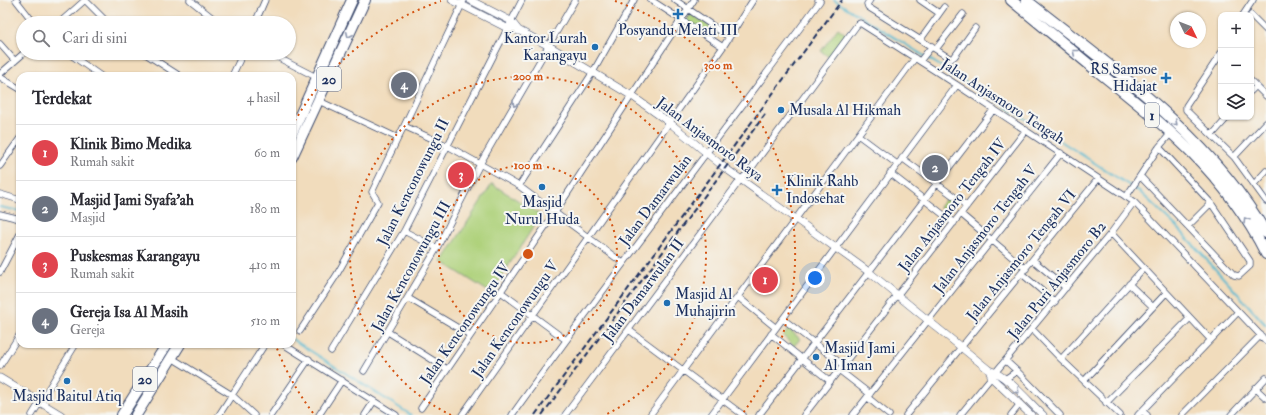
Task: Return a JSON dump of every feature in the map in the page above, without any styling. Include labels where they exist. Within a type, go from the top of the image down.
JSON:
[{"type":"highway","name":"20","points":[[296,125],[352,0]]},
{"type":"highway","name":"20","points":[[296,150],[365,0]]},
{"type":"highway","name":"1","points":[[1011,0],[1172,132],[1218,178],[1248,222],[1266,254]]},
{"type":"highway","name":"1","points":[[1026,0],[1099,58],[1183,130],[1212,158],[1237,189],[1266,233]]},
{"type":"highway","name":"20","points":[[122,415],[164,348]]},
{"type":"highway","name":"20","points":[[136,415],[178,348]]},
{"type":"street","points":[[16,0],[29,16]]},
{"type":"street","points":[[67,16],[85,0],[101,16]]},
{"type":"street","points":[[190,0],[210,16]]},
{"type":"street","points":[[258,16],[265,0]]},
{"type":"street","name":"Jalan Anjasmoro Raya","points":[[452,0],[462,2],[549,46],[632,96],[670,123],[741,179],[869,272],[929,320],[995,375],[1031,415]]},
{"type":"street","name":"Jalan Anjasmoro Raya","points":[[470,0],[509,25]]},
{"type":"street","name":"Jalan Kenconowungu II","points":[[332,351],[404,230],[446,145],[522,0]]},
{"type":"street","name":"Jalan Kenconowungu III","points":[[364,371],[437,248],[480,164],[575,0]]},
{"type":"street","points":[[519,186],[593,72],[634,0]]},
{"type":"street","points":[[651,0],[723,47]]},
{"type":"street","points":[[675,0],[729,37]]},
{"type":"street","points":[[555,212],[694,0]]},
{"type":"street","name":"Jalan Kenconowungu V","points":[[462,415],[670,123],[723,47],[753,0]]},
{"type":"street","points":[[870,0],[867,5],[868,7],[952,59],[975,28]]},
{"type":"street","points":[[920,0],[939,13]]},
{"type":"street","points":[[1249,12],[1253,0]]},
{"type":"street","name":"Jalan Damarwulan","points":[[512,415],[566,340],[819,1]]},
{"type":"street","points":[[300,331],[336,276],[378,202],[372,192],[462,2]]},
{"type":"street","points":[[921,39],[944,7]]},
{"type":"street","points":[[650,415],[858,135],[918,60],[934,48],[963,14]]},
{"type":"street","points":[[1254,19],[1266,30]]},
{"type":"street","name":"Jalan Anjasmoro Tengah","points":[[857,24],[863,24],[1026,130],[1098,179],[1127,194],[1266,341]]},
{"type":"street","name":"Jalan Damarwulan II","points":[[565,415],[741,179],[747,174],[857,24]]},
{"type":"street","points":[[0,44],[15,61],[0,74]]},
{"type":"street","points":[[1218,57],[1186,106],[1187,112],[1234,157],[1266,201]]},
{"type":"street","points":[[78,60],[95,72]]},
{"type":"street","points":[[155,60],[174,72]]},
{"type":"street","points":[[234,72],[240,60]]},
{"type":"street","points":[[283,60],[318,78]]},
{"type":"street","points":[[0,77],[16,87]]},
{"type":"street","points":[[711,415],[957,85]]},
{"type":"street","points":[[1256,86],[1266,96]]},
{"type":"street","points":[[319,101],[398,138]]},
{"type":"street","points":[[759,415],[994,109]]},
{"type":"street","points":[[1212,135],[1225,120]]},
{"type":"street","points":[[1234,157],[1266,123]]},
{"type":"street","points":[[404,126],[446,145],[519,186],[623,264]]},
{"type":"street","name":"Jalan Anjasmoro Tengah IV","points":[[804,415],[1026,130]]},
{"type":"street","points":[[1127,194],[1159,147],[1172,132]]},
{"type":"street","points":[[858,135],[897,164]]},
{"type":"street","points":[[0,166],[16,144]]},
{"type":"street","points":[[1139,177],[1234,274],[1239,276],[1250,266],[1250,261],[1212,203],[1159,147]]},
{"type":"street","name":"Jalan Anjasmoro Tengah V","points":[[853,415],[1061,154]]},
{"type":"street","points":[[902,158],[967,206]]},
{"type":"street","points":[[1254,184],[1266,171]]},
{"type":"street","points":[[890,173],[954,223]]},
{"type":"street","name":"Jalan Anjasmoro Tengah VI","points":[[906,415],[1034,260],[1098,179]]},
{"type":"street","points":[[0,194],[16,199]]},
{"type":"street","name":"Jalan Puri Anjasmoro B2","points":[[960,415],[995,375],[1032,328],[1111,234],[1134,202]]},
{"type":"street","points":[[1188,226],[1212,203]]},
{"type":"street","name":"Jalan Kenconowungu IV","points":[[421,408],[555,212]]},
{"type":"street","points":[[0,214],[16,218]]},
{"type":"street","points":[[961,214],[1026,269]]},
{"type":"street","points":[[404,230],[437,248]]},
{"type":"street","points":[[1111,234],[1211,340]]},
{"type":"street","points":[[0,272],[16,242]]},
{"type":"street","points":[[1034,260],[1066,288]]},
{"type":"street","points":[[1061,359],[1143,269]]},
{"type":"street","points":[[1022,274],[1054,302]]},
{"type":"street","points":[[1129,284],[1153,307]]},
{"type":"street","points":[[501,292],[566,340]]},
{"type":"street","points":[[1084,382],[1166,293]]},
{"type":"street","points":[[738,297],[776,328]]},
{"type":"street","points":[[408,298],[470,335]]},
{"type":"street","points":[[1147,415],[1140,413],[1238,312]]},
{"type":"street","points":[[1106,403],[1190,318]]},
{"type":"street","points":[[783,319],[843,365]]},
{"type":"street","points":[[1032,328],[1084,382],[1120,415]]},
{"type":"street","points":[[629,330],[743,415]]},
{"type":"street","points":[[388,332],[447,369]]},
{"type":"street","points":[[772,334],[830,381]]},
{"type":"street","points":[[1182,415],[1261,336]]},
{"type":"street","points":[[0,366],[16,340]]},
{"type":"street","points":[[32,415],[74,348]]},
{"type":"street","points":[[219,415],[262,348]]},
{"type":"street","points":[[289,348],[309,359],[396,415]]},
{"type":"street","points":[[172,358],[232,395],[254,415]]},
{"type":"street","points":[[271,415],[309,359]]},
{"type":"street","points":[[1006,361],[1060,415]]},
{"type":"street","points":[[839,370],[869,395],[889,415]]},
{"type":"street","points":[[1005,379],[1017,371]]},
{"type":"street","name":"Jalan Anjasmoro Raya","points":[[995,375],[1005,379],[1043,415]]},
{"type":"street","points":[[0,378],[61,415]]},
{"type":"street","points":[[1233,414],[1255,388],[1266,378]]},
{"type":"street","points":[[319,415],[342,380]]},
{"type":"street","points":[[1255,388],[1266,398]]},
{"type":"street","points":[[365,415],[374,401]]},
{"type":"street","points":[[1011,415],[1020,404]]},
{"type":"green space","points":[[691,14],[719,32],[714,40],[686,21]]},
{"type":"green space","points":[[838,28],[847,35],[830,58],[821,51]]},
{"type":"green space","points":[[492,184],[541,215],[491,293],[442,262]]},
{"type":"green space","points":[[948,196],[956,203],[948,214],[939,207]]},
{"type":"green space","points":[[789,329],[800,339],[794,346],[783,336]]},
{"type":"waterway","points":[[834,0],[1042,129],[1141,193],[1178,228],[1266,325]]},
{"type":"waterway","points":[[0,207],[16,210]]},
{"type":"waterway","points":[[296,342],[411,415]]},
{"type":"railway","points":[[535,415],[842,0]]},
{"type":"railway","points":[[542,415],[766,113]]},
{"type":"place","name":"Posyandu Melati III","points":[[678,14]]},
{"type":"place","name":"Kantor Lurah Karangayu","points":[[595,47]]},
{"type":"place","name":"RS Samsoe Hidajat","points":[[1166,78]]},
{"type":"place","name":"Gereja Isa Al Masih","points":[[404,85]]},
{"type":"place","name":"Musala Al Hikmah","points":[[781,110]]},
{"type":"place","name":"Masjid Jami Syafa'ah","points":[[935,168]]},
{"type":"place","name":"Puskesmas Karangayu","points":[[461,175]]},
{"type":"place","name":"Masjid Nurul Huda","points":[[542,187]]},
{"type":"place","name":"Klinik Rahb Indosehat","points":[[777,190]]},
{"type":"place","name":"Klinik Bimo Medika","points":[[765,280]]},
{"type":"place","name":"Masjid Al Muhajirin","points":[[667,303]]},
{"type":"place","name":"Masjid Jami Al Iman","points":[[816,357]]},
{"type":"place","name":"Masjid Baitul Atiq","points":[[67,381]]}]
